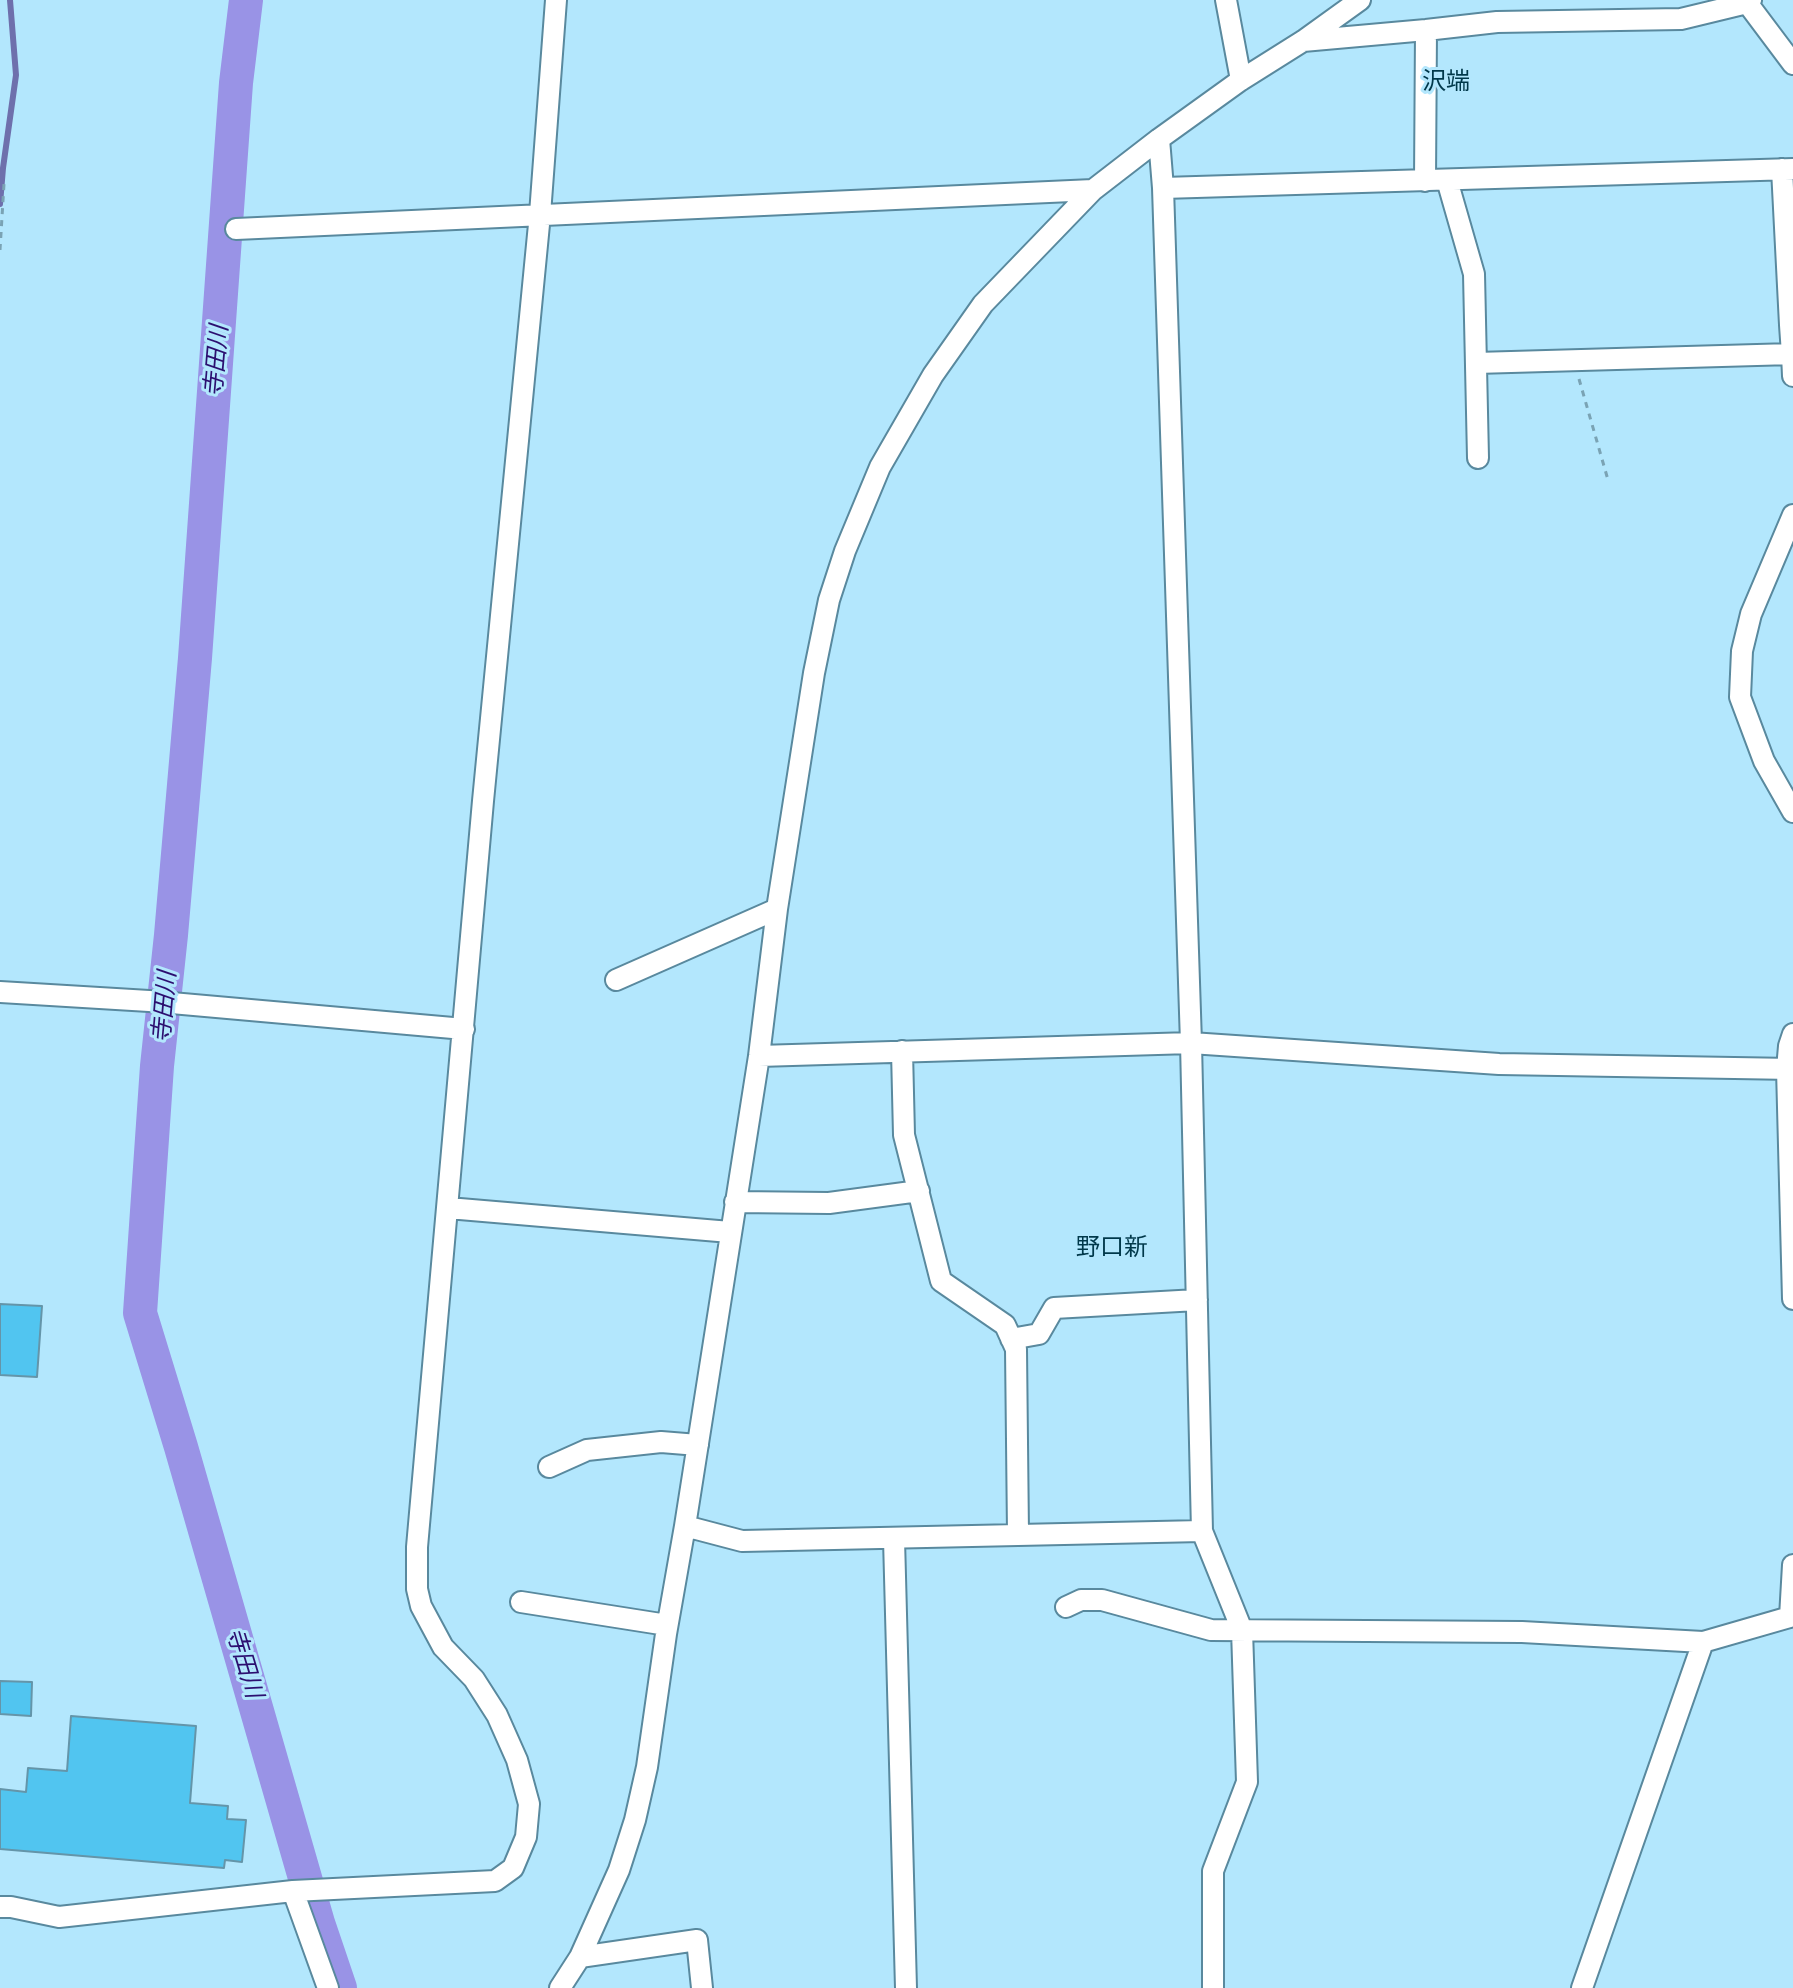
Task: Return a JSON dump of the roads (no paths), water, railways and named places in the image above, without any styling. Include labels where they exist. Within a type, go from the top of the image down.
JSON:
[{"type":"street","points":[[0,1907],[59,1917],[293,1891],[495,1881],[513,1868],[526,1837],[529,1804],[517,1760],[497,1715],[474,1679],[443,1647],[421,1606],[417,1589],[417,1547],[540,214],[556,0]]},
{"type":"street","points":[[1226,0],[1241,80]]},
{"type":"street","points":[[560,1988],[580,1957],[619,1870],[647,1767],[759,1056],[777,909],[814,673],[829,600],[845,551],[880,467],[933,375],[983,304],[1093,190],[1241,80],[1360,0]]},
{"type":"street","points":[[1303,41],[1497,22],[1681,19],[1748,1],[1793,64]]},
{"type":"street","points":[[1425,181],[1426,30]]},
{"type":"street","points":[[1159,139],[1191,1043],[1202,1531],[1242,1630],[1247,1782],[1213,1871],[1213,1988]]},
{"type":"street","points":[[1163,188],[1788,169],[1793,376]]},
{"type":"street","points":[[1447,180],[1474,274],[1478,458]]},
{"type":"street","points":[[236,229],[1093,190]]},
{"type":"street","points":[[1476,363],[1792,354]]},
{"type":"street","points":[[1793,515],[1751,614],[1742,651],[1740,697],[1764,761],[1793,812]]},
{"type":"street","points":[[616,980],[777,909]]},
{"type":"street","points":[[0,992],[149,1001],[464,1029]]},
{"type":"street","points":[[1793,1034],[1789,1046],[1793,1299]]},
{"type":"street","points":[[759,1056],[1191,1043],[1499,1064],[1790,1069]]},
{"type":"street","points":[[902,1051],[904,1135],[941,1281],[1005,1325],[1016,1349],[1018,1534]]},
{"type":"street","points":[[735,1202],[829,1203],[919,1191]]},
{"type":"street","points":[[448,1208],[730,1232]]},
{"type":"street","points":[[1011,1339],[1039,1334],[1054,1308],[1197,1300]]},
{"type":"street","points":[[549,1467],[587,1450],[661,1442],[698,1445]]},
{"type":"street","points":[[685,1526],[742,1541],[1202,1531]]},
{"type":"street","points":[[894,1539],[906,1988]]},
{"type":"street","points":[[1066,1607],[1081,1600],[1102,1600],[1211,1630],[1522,1632],[1703,1642],[1792,1616],[1793,1565]]},
{"type":"street","points":[[521,1602],[667,1625]]},
{"type":"street","points":[[1582,1988],[1703,1642]]},
{"type":"street","points":[[293,1891],[328,1988]]},
{"type":"street","points":[[580,1957],[697,1940],[702,1988]]},
{"type":"waterway","points":[[0,204],[16,75],[10,0]]},
{"type":"waterway","name":"寺田川","points":[[246,0],[236,83],[195,658],[157,1066],[140,1313],[318,1923],[340,1988]]},
{"type":"district","name":"沢端","points":[[1446,82]]},
{"type":"district","name":"野口新","points":[[1112,1248]]}]
